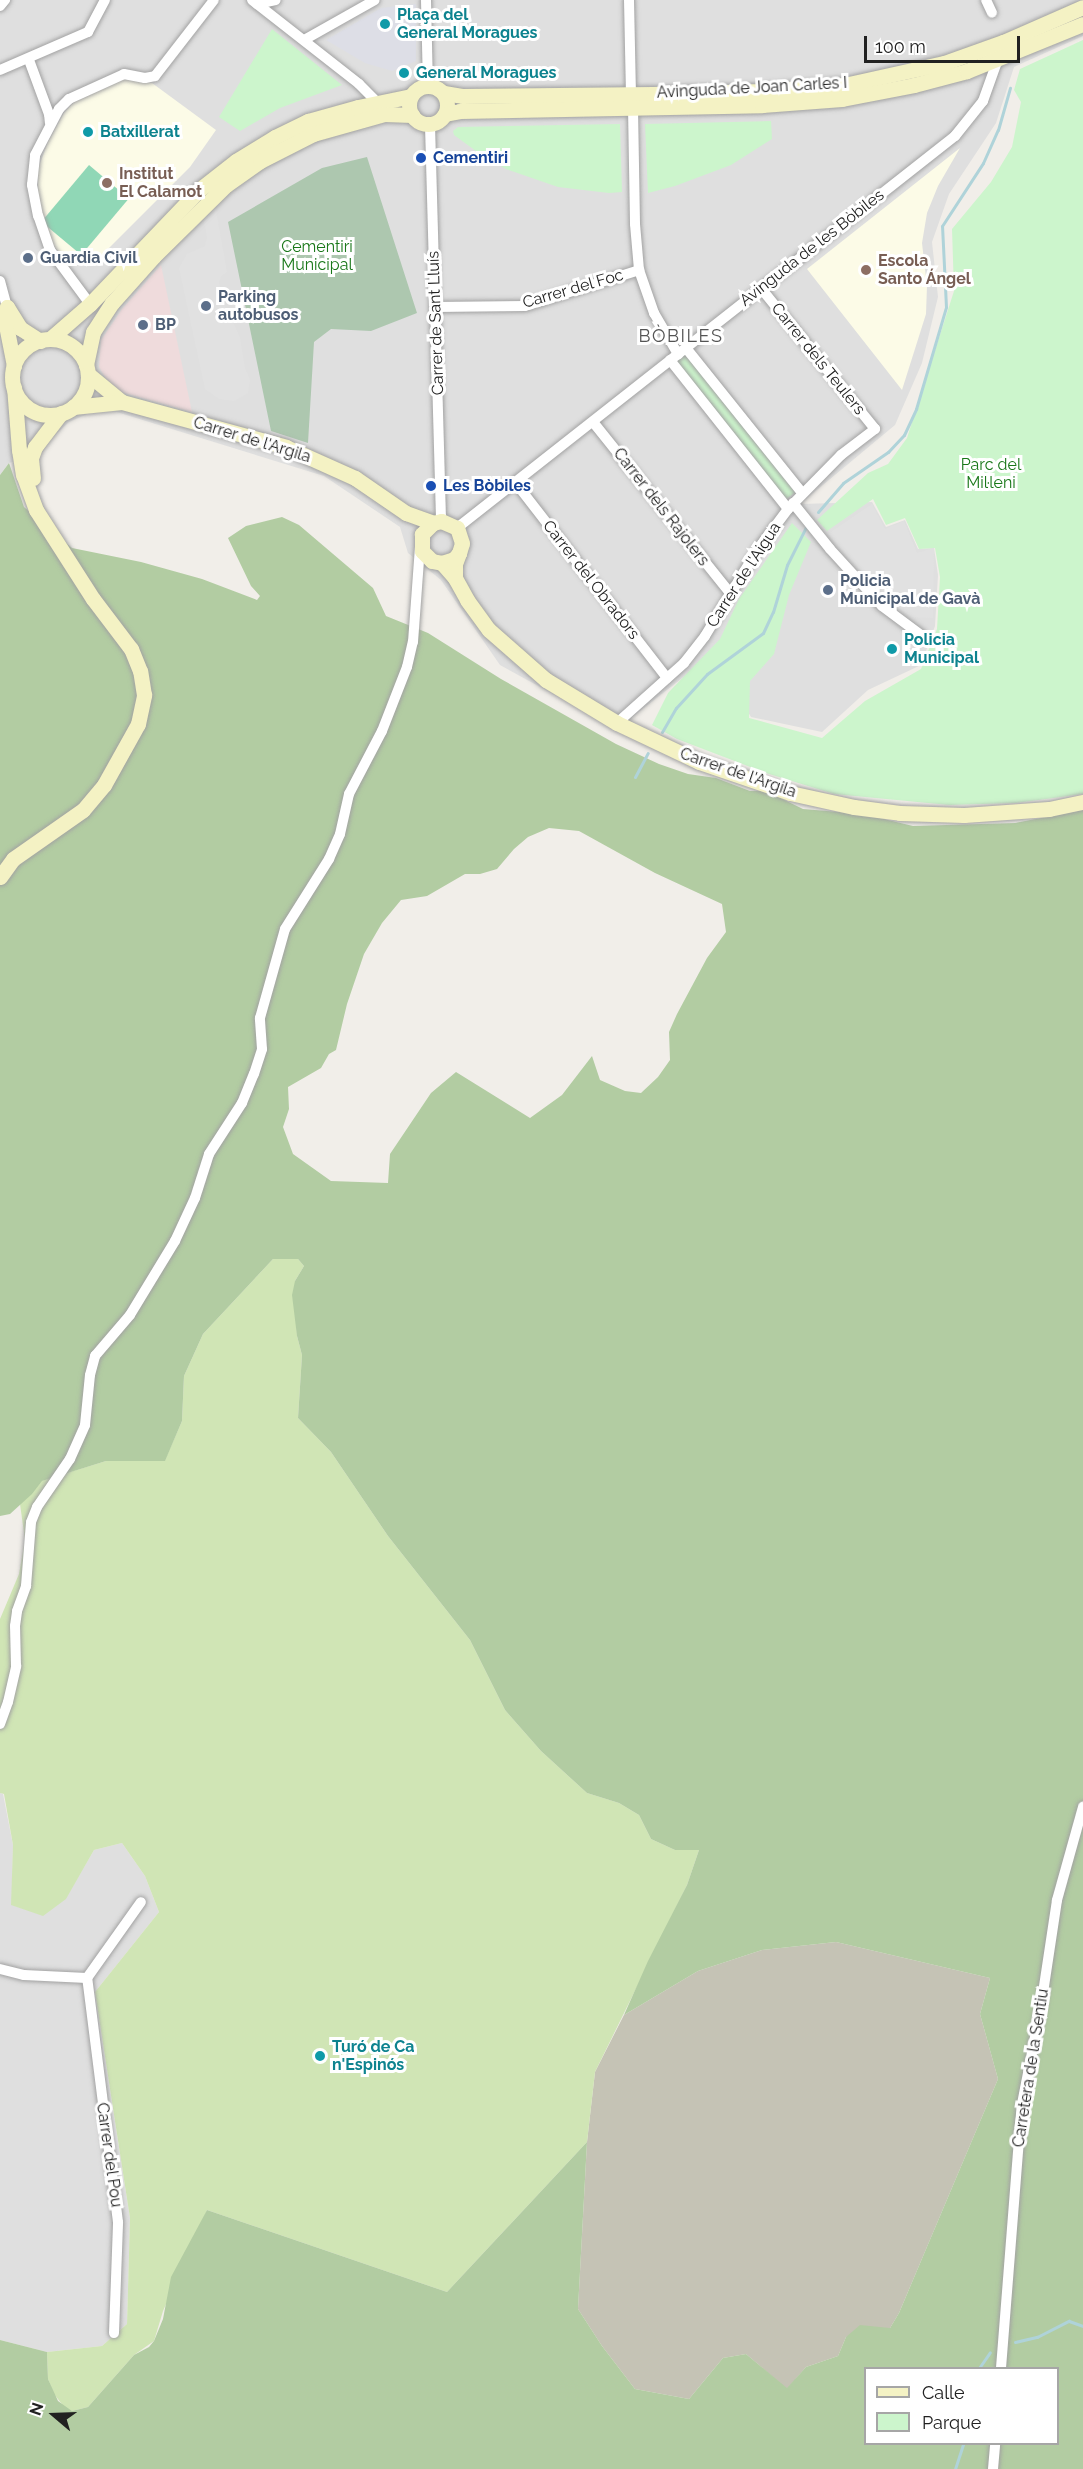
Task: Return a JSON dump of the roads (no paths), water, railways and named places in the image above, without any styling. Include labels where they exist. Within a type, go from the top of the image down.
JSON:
[{"type":"main road","name":"Avinguda de Joan Carles I","points":[[445,114],[460,111],[785,90],[871,80],[944,63],[1003,42],[1083,8]]},
{"type":"main road","name":"Avinguda de Joan Carles I","points":[[444,93],[462,96],[762,105],[842,99],[914,85],[998,59],[1083,24]]},
{"type":"main road","points":[[14,366],[23,350],[45,340],[90,304],[199,190],[236,161],[275,137],[308,121],[377,102],[411,96],[419,88],[428,85],[444,93],[448,102],[445,114],[430,125],[417,121],[409,108],[411,96]]},
{"type":"main road","points":[[0,890],[18,863],[39,846],[77,823],[97,805],[125,767],[145,728],[150,710],[150,679],[138,648],[65,546],[37,493],[31,458],[40,436],[84,392],[93,332],[112,303],[153,257],[226,184],[260,161],[313,134],[384,114],[412,115]]},
{"type":"main road","points":[[4,317],[45,340],[72,346],[87,370]]},
{"type":"main road","points":[[0,877],[13,859],[83,810],[104,785],[138,724],[144,695],[140,670],[131,649],[93,599],[36,510],[20,458],[14,366],[5,344],[4,317]]},
{"type":"main road","name":"Carrer de l'Argila","points":[[87,370],[122,402]]},
{"type":"main road","points":[[14,387],[20,400],[30,409],[47,415],[67,410]]},
{"type":"main road","name":"Carrer de l'Argila","points":[[67,410],[122,402],[286,447],[355,478],[429,531]]},
{"type":"main road","points":[[455,578],[455,564],[459,553],[462,537],[457,528],[429,531],[426,556],[440,563],[454,559],[459,553]]},
{"type":"main road","name":"Carrer de l'Argila","points":[[440,563],[455,578],[467,600],[489,630],[546,680],[616,723],[666,748],[790,793],[854,807],[900,813],[964,815],[1048,809],[1083,802]]},
{"type":"street","points":[[0,6],[5,0]]},
{"type":"street","points":[[0,70],[29,60],[88,32],[105,0]]},
{"type":"street","points":[[90,304],[50,250],[38,216],[32,184],[35,155],[50,123],[69,99],[124,74],[145,78],[155,76],[214,0]]},
{"type":"street","points":[[255,2],[276,0]]},
{"type":"street","points":[[304,40],[375,0]]},
{"type":"street","points":[[426,0],[428,85]]},
{"type":"street","points":[[629,0],[635,224],[639,270],[654,313],[678,354],[791,506],[882,606],[921,634]]},
{"type":"street","points":[[986,0],[992,13]]},
{"type":"street","points":[[255,2],[377,102]]},
{"type":"street","name":"Avinguda de les Bòbiles","points":[[457,528],[955,135],[983,101],[998,59]]},
{"type":"street","points":[[29,60],[50,114],[50,123]]},
{"type":"street","name":"Carrer de Sant Lluís","points":[[0,1724],[8,1702],[16,1666],[16,1618],[26,1586],[31,1522],[37,1508],[70,1459],[85,1425],[90,1375],[95,1356],[130,1315],[169,1251],[195,1198],[209,1154],[242,1102],[262,1049],[260,1018],[262,1007],[285,929],[329,859],[340,834],[350,794],[382,731],[407,667],[413,642],[418,576],[429,531],[435,307],[430,125]]},
{"type":"street","name":"Carrer del Foc","points":[[435,307],[525,306],[639,270]]},
{"type":"street","points":[[0,281],[4,317]]},
{"type":"street","name":"Carrer dels Teulers","points":[[761,288],[875,429]]},
{"type":"street","points":[[678,354],[802,493]]},
{"type":"street","name":"Carrer dels Rajolers","points":[[593,422],[730,593]]},
{"type":"street","name":"Carrer de l'Aigua","points":[[616,723],[684,663],[705,636],[730,593],[802,493],[841,455],[875,429]]},
{"type":"street","name":"Carrer del Obradors","points":[[515,482],[667,678]]},
{"type":"street","points":[[418,576],[424,568],[440,563]]},
{"type":"street","name":"Carretera de la Sentiu","points":[[1000,2367],[1022,2104],[1059,1886],[1083,1807]]},
{"type":"street","points":[[0,1969],[24,1975],[87,1978],[141,1902]]},
{"type":"street","name":"Carrer del Pou","points":[[87,1978],[118,2222],[114,2333]]},
{"type":"street","points":[[993,2469],[995,2445]]},
{"type":"waterway","points":[[818,512],[843,483],[888,452],[904,435],[916,409],[946,307],[942,226],[983,163],[998,130],[1010,88]]},
{"type":"waterway","points":[[662,732],[676,708],[707,674],[763,633],[773,612],[787,565],[806,527]]},
{"type":"waterway","points":[[635,777],[648,753]]},
{"type":"waterway","points":[[1015,2342],[1037,2337],[1069,2321],[1083,2326]]},
{"type":"waterway","points":[[980,2367],[990,2352]]},
{"type":"waterway","points":[[955,2469],[963,2445]]},
{"type":"place","name":"Plaça del General Moragues","points":[[385,24]]},
{"type":"place","name":"General Moragues","points":[[404,73]]},
{"type":"place","name":"Batxillerat","points":[[88,132]]},
{"type":"place","name":"Cementiri","points":[[421,158]]},
{"type":"place","name":"Institut El Calamot","points":[[107,183]]},
{"type":"place","name":"Guardia Civil","points":[[28,258]]},
{"type":"place","name":"Escola Santo Ángel","points":[[866,270]]},
{"type":"place","name":"Parking autobusos","points":[[206,306]]},
{"type":"place","name":"BP","points":[[143,325]]},
{"type":"place","name":"Les Bòbiles","points":[[431,486]]},
{"type":"place","name":"Policia Municipal de Gavà","points":[[828,590]]},
{"type":"place","name":"Policia Municipal","points":[[892,649]]},
{"type":"place","name":"Turó de Ca n'Espinós","points":[[320,2056]]},
{"type":"district","name":"BÒBILES","points":[[681,336]]},
{"type":"park label","name":"Cementiri Municipal","points":[[317,256]]},
{"type":"park label","name":"Parc del Mil·leni","points":[[991,474]]}]
